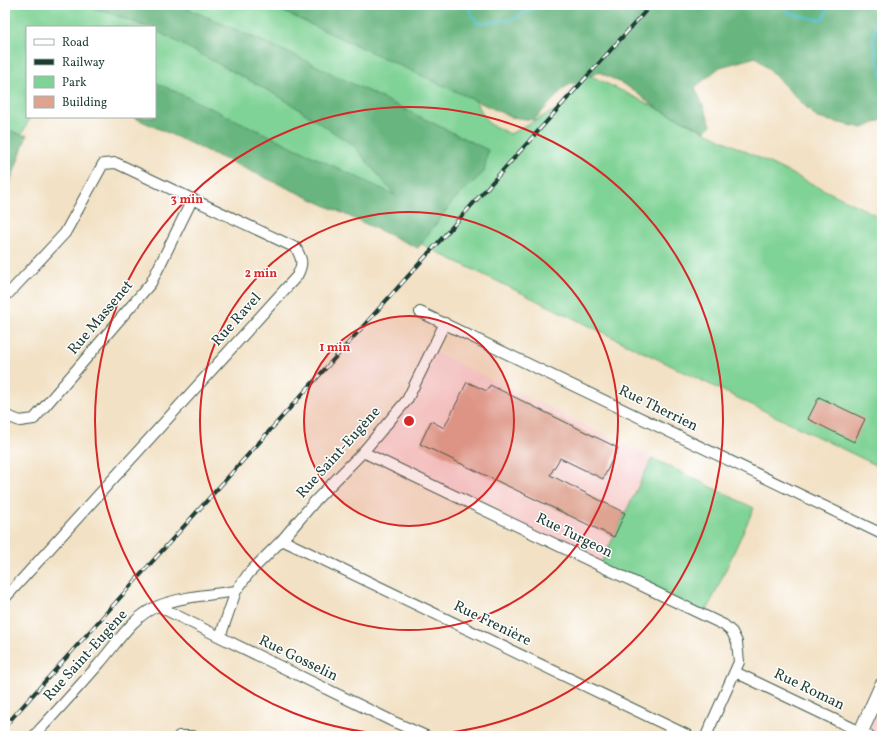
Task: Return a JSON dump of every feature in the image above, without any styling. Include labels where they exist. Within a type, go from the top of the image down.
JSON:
[{"type":"street","name":"Rue Ravel","points":[[5,294],[9,293],[65,233],[103,164],[116,163],[296,248],[302,265],[297,276],[5,598]]},
{"type":"street","name":"Rue Massenet","points":[[5,415],[20,421],[34,419],[151,282],[192,200]]},
{"type":"street","name":"Rue Therrien","points":[[420,312],[882,534]]},
{"type":"street","name":"Rue Saint-Eugène","points":[[220,637],[236,591],[249,573],[282,540],[316,500],[363,452],[407,400],[445,323]]},
{"type":"street","name":"Rue Turgeon","points":[[363,452],[724,624],[732,632],[737,642],[739,662],[706,736]]},
{"type":"street","name":"Rue Frenière","points":[[282,540],[688,736]]},
{"type":"street","name":"Rue Saint-Eugène","points":[[34,736],[98,665],[133,623],[144,613],[158,606],[182,599],[236,591]]},
{"type":"street","name":"Rue Gosselin","points":[[158,606],[392,721],[426,736]]},
{"type":"street","name":"Rue Roman","points":[[735,672],[863,735]]},
{"type":"street","points":[[863,735],[882,685]]},
{"type":"street","points":[[179,736],[193,736]]},
{"type":"shaded area","points":[[432,351],[652,458],[600,565],[363,452],[407,400]]},
{"type":"shaded area","points":[[882,684],[882,736],[858,736]]},
{"type":"green space","points":[[5,5],[283,5],[472,95],[488,123],[510,134],[562,106],[583,72],[882,218],[882,468],[443,255],[156,109],[156,26],[26,26],[26,118],[30,118],[21,135],[5,128]]},
{"type":"green space","points":[[84,5],[179,5],[294,55],[488,150],[484,172],[452,202],[418,248],[135,118],[156,118],[156,82],[395,195],[354,146],[282,98],[156,31],[156,26],[144,26]]},
{"type":"green space","points":[[269,5],[882,5],[882,120],[863,128],[817,118],[756,57],[720,67],[695,87],[711,125],[706,131],[660,110],[627,86],[599,72],[565,87],[534,120],[511,117]]},
{"type":"green space","points":[[5,128],[21,135],[27,135],[5,197]]},
{"type":"green space","points":[[652,458],[754,508],[705,615],[600,565]]},
{"type":"building","points":[[467,382],[487,391],[490,385],[618,448],[603,479],[560,458],[550,475],[625,513],[614,537],[420,444],[431,421],[444,428]]},
{"type":"building","points":[[819,397],[865,419],[854,442],[808,419]]},
{"type":"waterway","points":[[467,5],[477,23],[510,20],[540,5]]},
{"type":"waterway","points":[[682,5],[692,8],[711,5]]},
{"type":"waterway","points":[[787,5],[788,13],[822,20],[830,5]]},
{"type":"waterway","points":[[876,5],[879,7],[873,40],[882,79]]},
{"type":"railway","points":[[5,726],[651,5]]}]
